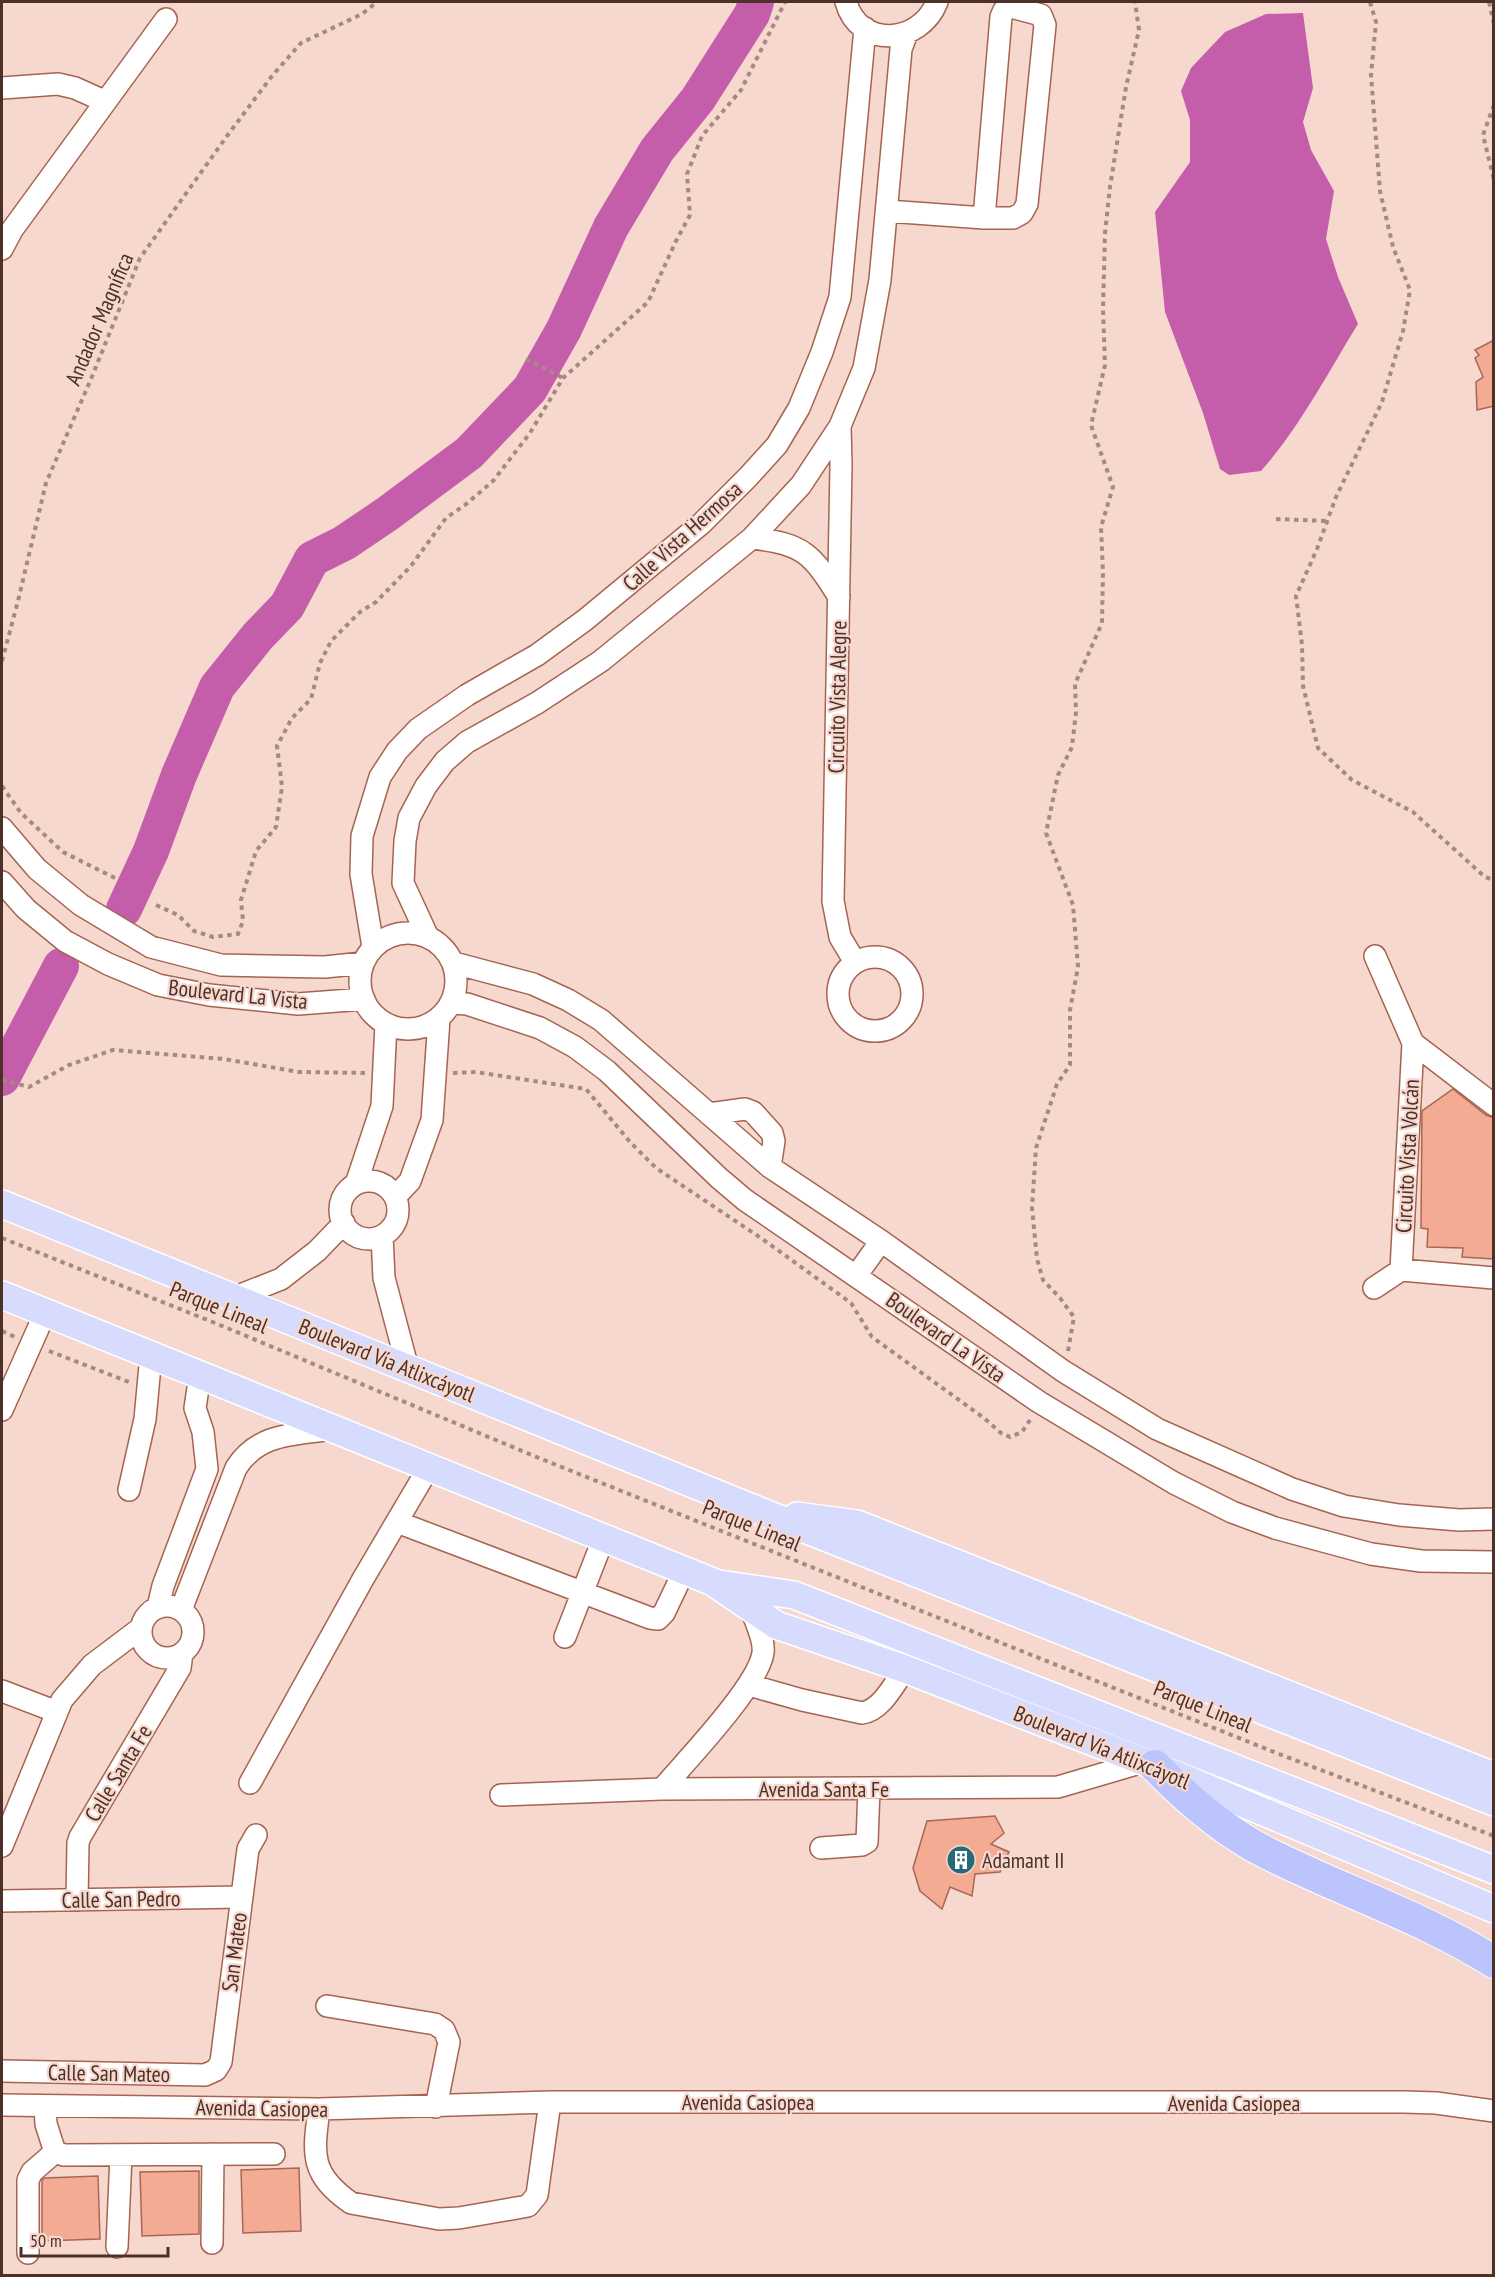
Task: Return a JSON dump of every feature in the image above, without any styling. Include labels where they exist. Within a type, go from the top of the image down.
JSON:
[{"type":"highway","points":[[1149,1764],[1212,1818],[1266,1852],[1447,1935],[1494,1962]]},
{"type":"main road","name":"Boulevard Vía Atlixcáyotl","points":[[2,1204],[772,1516],[1494,1802]]},
{"type":"main road","name":"Boulevard Vía Atlixcáyotl","points":[[2,1295],[684,1571],[713,1582],[794,1594],[1494,1870]]},
{"type":"main road","name":"Boulevard Vía Atlixcáyotl","points":[[772,1516],[812,1517],[857,1524],[1494,1776]]},
{"type":"main road","name":"Boulevard Vía Atlixcáyotl","points":[[713,1582],[776,1625],[905,1669],[1149,1764],[1494,1909]]},
{"type":"street","points":[[846,2],[849,12],[864,28],[881,36],[907,33],[924,21],[937,2]]},
{"type":"street","points":[[887,211],[984,218],[1013,218],[1022,213],[1027,204],[1045,25],[1041,15],[1011,7],[1004,10],[1001,17],[984,218]]},
{"type":"street","points":[[2,249],[12,230],[166,19]]},
{"type":"street","name":"Calle Vista Hermosa","points":[[368,955],[361,874],[362,836],[380,777],[398,751],[418,729],[467,695],[537,655],[585,621],[701,524],[777,445],[799,408],[822,351],[840,297],[864,28]]},
{"type":"street","name":"Calle Vista Hermosa","points":[[427,935],[403,883],[405,841],[409,818],[426,786],[445,761],[466,742],[537,703],[601,661],[752,538],[801,485],[840,426],[864,368],[880,280],[901,49],[907,33]]},
{"type":"street","points":[[2,88],[58,84],[75,88],[104,101]]},
{"type":"street","name":"Circuito Vista Alegre","points":[[840,426],[833,901],[840,937],[855,962]]},
{"type":"street","points":[[752,538],[779,541],[801,550],[819,565],[839,597]]},
{"type":"street","name":"Boulevard La Vista","points":[[2,828],[37,869],[81,905],[151,947],[220,965],[324,967],[368,955]]},
{"type":"street","name":"Boulevard La Vista","points":[[2,882],[26,909],[64,940],[108,964],[158,985],[209,995],[298,1004],[364,999]]},
{"type":"street","points":[[395,1197],[410,1181],[432,1120],[445,1011],[457,984],[454,963],[443,946],[427,935],[408,932],[389,936],[368,955],[360,981],[364,999],[373,1014],[386,1024],[404,1029],[423,1027],[445,1011]]},
{"type":"street","name":"Circuito Vista Volcán","points":[[1375,956],[1413,1043],[1401,1270]]},
{"type":"street","name":"Boulevard La Vista","points":[[454,963],[533,984],[568,1000],[601,1020],[770,1167],[881,1241],[1063,1371],[1157,1429],[1292,1489],[1344,1506],[1399,1515],[1459,1520],[1494,1519]]},
{"type":"street","name":"Boulevard La Vista","points":[[445,1011],[467,1004],[540,1028],[575,1047],[607,1071],[745,1200],[1039,1402],[1174,1483],[1232,1512],[1275,1528],[1371,1554],[1421,1561],[1494,1562]]},
{"type":"street","points":[[356,1184],[382,1106],[386,1024]]},
{"type":"street","name":"Circuito Vista Volcán","points":[[1413,1043],[1494,1105]]},
{"type":"street","points":[[709,1114],[745,1109],[753,1112],[772,1133],[774,1141],[770,1167]]},
{"type":"street","points":[[367,1181],[378,1182],[388,1188],[395,1197],[398,1208],[397,1219],[391,1229],[382,1236],[372,1239],[360,1237],[351,1232],[344,1223],[340,1212],[341,1201],[347,1191],[356,1184],[367,1181]]},
{"type":"street","points":[[233,1298],[281,1279],[317,1251],[344,1223]]},
{"type":"street","points":[[382,1236],[384,1278],[408,1369]]},
{"type":"street","points":[[856,1276],[881,1241]]},
{"type":"street","points":[[1374,1288],[1401,1270],[1494,1278]]},
{"type":"street","points":[[2,1410],[45,1313]]},
{"type":"street","points":[[129,1490],[145,1419],[151,1355]]},
{"type":"street","points":[[158,1607],[174,1607],[190,1619],[193,1631],[190,1643],[182,1653],[171,1658],[159,1657],[148,1650],[142,1640],[141,1628],[144,1619],[158,1607],[163,1586],[207,1469],[203,1432],[195,1408],[200,1375]]},
{"type":"street","points":[[181,1610],[236,1468],[244,1456],[261,1443],[273,1438],[333,1429]]},
{"type":"street","points":[[250,1783],[363,1579],[429,1467]]},
{"type":"street","points":[[397,1522],[584,1591],[650,1618],[658,1619],[664,1613],[684,1571]]},
{"type":"street","points":[[565,1637],[604,1537]]},
{"type":"street","points":[[662,1790],[749,1685],[763,1654],[763,1644],[751,1608]]},
{"type":"street","points":[[2,1846],[62,1700],[82,1674],[141,1628]]},
{"type":"street","name":"Calle Santa Fe","points":[[77,1900],[80,1837],[180,1668],[182,1653]]},
{"type":"street","points":[[749,1685],[802,1700],[862,1713],[877,1707],[905,1669]]},
{"type":"street","points":[[2,1691],[57,1712]]},
{"type":"street","name":"Avenida Santa Fe","points":[[501,1795],[662,1790],[1058,1786],[1149,1764]]},
{"type":"street","points":[[821,1848],[862,1845],[867,1842],[869,1789]]},
{"type":"street","name":"San Mateo","points":[[216,2070],[221,2062],[248,1848],[256,1835]]},
{"type":"street","name":"Calle San Pedro","points":[[2,1901],[241,1897]]},
{"type":"street","points":[[327,2006],[435,2024],[444,2030],[449,2042],[436,2107]]},
{"type":"street","name":"Calle San Mateo","points":[[2,2071],[205,2075],[216,2070]]},
{"type":"street","points":[[319,2109],[314,2148],[322,2177],[339,2195],[351,2204],[439,2218],[459,2218],[528,2206],[533,2202],[537,2195],[549,2102]]},
{"type":"street","name":"Avenida Casiopea","points":[[2,2105],[319,2109],[549,2102],[1404,2102],[1436,2103],[1494,2111]]},
{"type":"street","points":[[45,2106],[46,2124],[55,2152]]},
{"type":"street","points":[[55,2152],[64,2155],[121,2156],[274,2154]]},
{"type":"street","points":[[28,2253],[28,2180],[32,2172],[55,2152]]},
{"type":"street","points":[[212,2243],[213,2154]]},
{"type":"street","points":[[117,2247],[121,2156]]},
{"type":"path","name":"Andador Magnífica","points":[[2,661],[46,483],[140,258],[272,76],[302,43],[362,14],[377,2]]},
{"type":"path","points":[[156,905],[178,915],[194,930],[213,937],[238,934],[243,921],[241,900],[256,851],[276,826],[282,787],[277,746],[292,718],[311,699],[320,663],[331,641],[360,612],[376,602],[411,566],[446,518],[493,481],[530,433],[563,378],[648,302],[675,241],[690,215],[687,174],[702,136],[741,90],[785,2]]},
{"type":"path","points":[[1072,1336],[1074,1317],[1043,1280],[1037,1259],[1032,1208],[1036,1148],[1057,1084],[1070,1065],[1070,1010],[1078,967],[1073,905],[1046,833],[1058,775],[1072,747],[1076,712],[1075,684],[1102,623],[1101,527],[1113,487],[1091,425],[1105,365],[1103,309],[1105,233],[1126,87],[1139,30],[1135,2]]},
{"type":"path","points":[[1370,2],[1376,22],[1371,75],[1380,191],[1393,247],[1410,290],[1403,331],[1382,402],[1336,497],[1296,596],[1302,645],[1303,686],[1318,748],[1352,780],[1413,812],[1485,877],[1494,880]]},
{"type":"path","points":[[1489,2],[1494,24]]},
{"type":"path","points":[[1494,105],[1483,135],[1494,180]]},
{"type":"path","points":[[526,359],[563,378]]},
{"type":"path","points":[[1276,519],[1327,521]]},
{"type":"path","points":[[2,786],[21,813],[63,852],[115,878]]},
{"type":"path","points":[[2,1080],[29,1088],[69,1065],[113,1050],[190,1055],[299,1072],[335,1073]]},
{"type":"path","points":[[476,1072],[586,1089],[630,1142],[656,1168],[761,1238],[851,1303],[872,1337],[975,1411],[1001,1433],[1010,1437],[1022,1432],[1033,1416]]},
{"type":"path","name":"Parque Lineal","points":[[2,1238],[606,1485],[1268,1750],[1494,1836]]},
{"type":"path","points":[[2,1331],[149,1390]]},
{"type":"shaded area","points":[[1303,13],[1313,88],[1303,122],[1311,150],[1334,191],[1326,239],[1338,277],[1358,324],[1313,400],[1261,471],[1229,475],[1220,469],[1203,413],[1165,312],[1155,212],[1190,162],[1190,120],[1181,91],[1191,68],[1225,32],[1266,14]]},
{"type":"building","points":[[1494,340],[1494,406],[1477,410],[1476,382],[1483,377],[1475,358],[1479,355],[1475,350]]},
{"type":"building","points":[[1453,1089],[1486,1115],[1494,1118],[1494,1259],[1462,1257],[1463,1248],[1427,1247],[1428,1229],[1421,1228],[1422,1111]]},
{"type":"building","name":"Adamant II","points":[[995,1816],[1004,1833],[991,1844],[1009,1852],[1000,1872],[975,1874],[972,1896],[950,1887],[942,1909],[920,1891],[913,1868],[927,1821]]},
{"type":"building","points":[[299,2168],[301,2231],[243,2233],[241,2170]]},
{"type":"building","points":[[199,2171],[199,2234],[142,2236],[140,2172]]},
{"type":"building","points":[[98,2176],[100,2239],[42,2241],[42,2180]]},
{"type":"waterway","points":[[124,909],[151,851],[179,775],[217,687],[258,636],[287,606],[312,559],[344,543],[387,514],[469,453],[530,389],[564,329],[611,227],[657,150],[698,99],[752,14],[756,2]]},
{"type":"waterway","points":[[2,1078],[61,966]]},
{"type":"place","name":"Adamant II","points":[[961,1860]]}]
